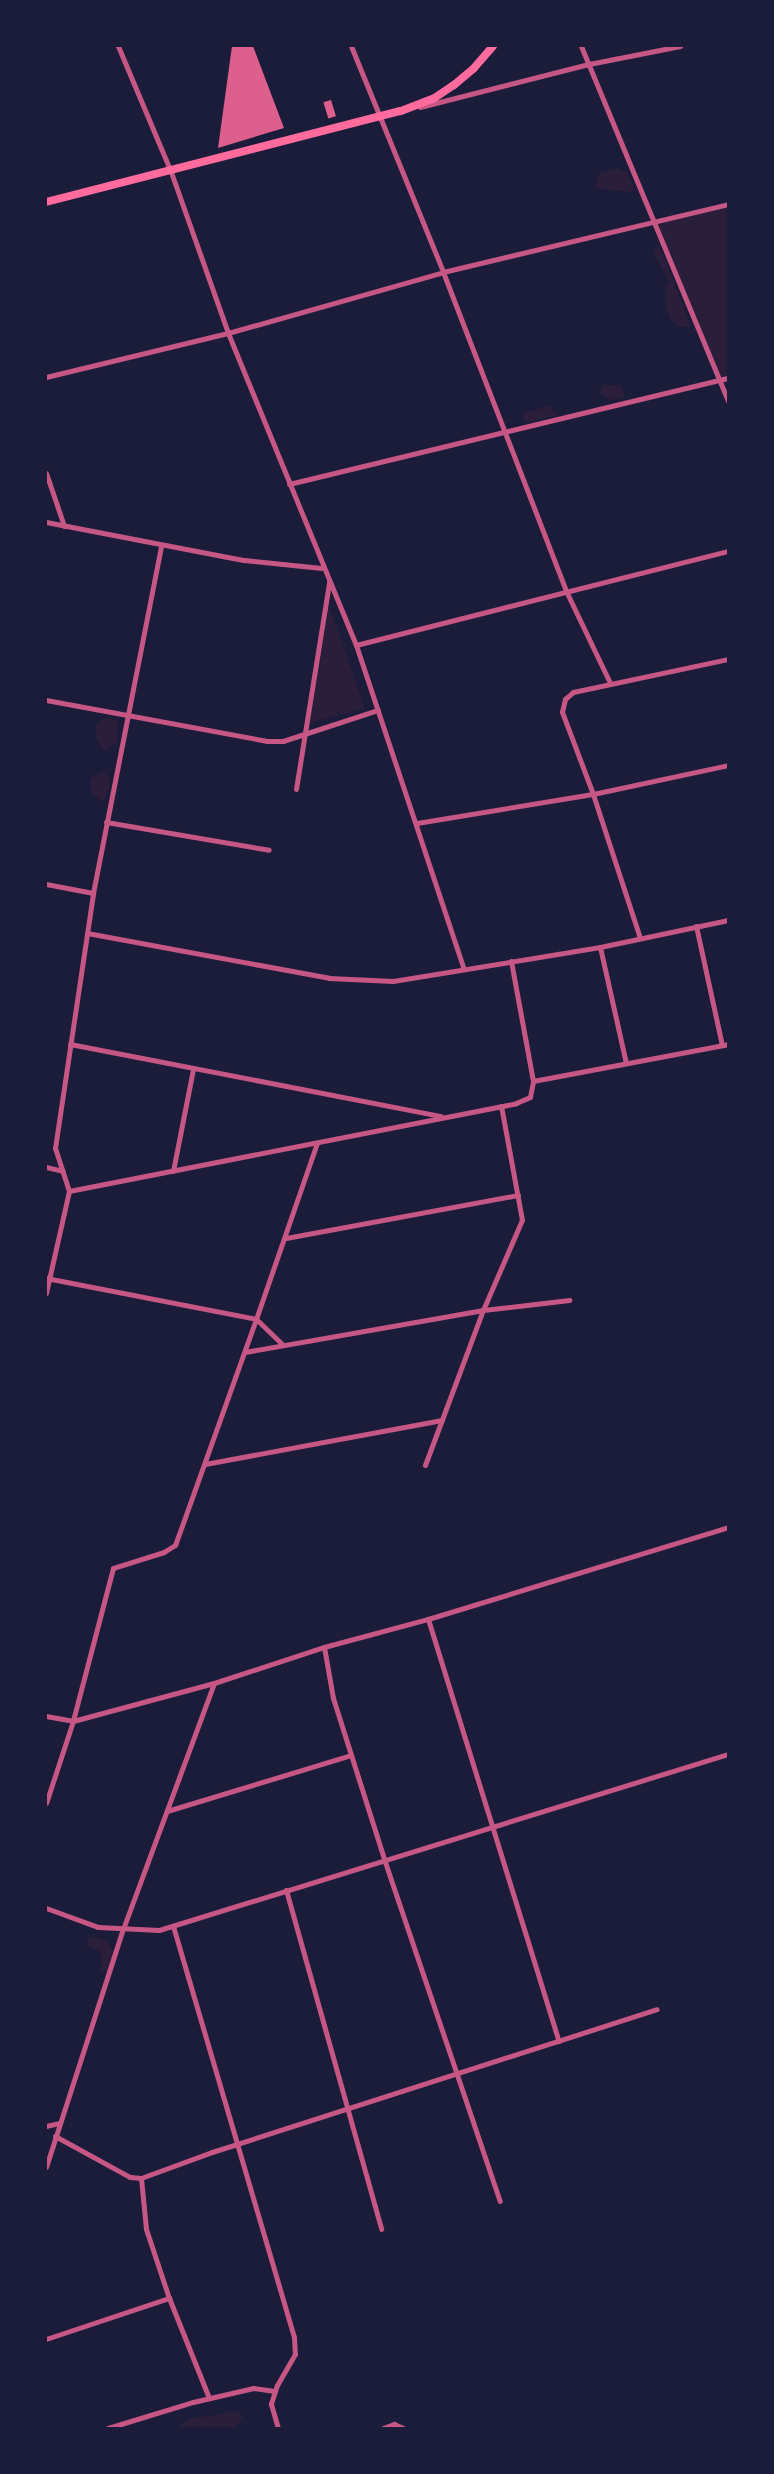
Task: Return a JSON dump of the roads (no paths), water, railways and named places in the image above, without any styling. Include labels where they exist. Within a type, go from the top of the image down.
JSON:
[{"type":"main road","points":[[46,202],[380,118],[444,92],[474,68],[493,46]]},
{"type":"street","points":[[118,46],[171,172],[228,333],[322,568],[356,645],[463,967]]},
{"type":"street","points":[[351,46],[443,272],[566,591],[610,683]]},
{"type":"street","points":[[581,46],[729,401]]},
{"type":"street","points":[[380,118],[589,64],[680,46]]},
{"type":"street","points":[[46,377],[228,333],[443,272],[729,204]]},
{"type":"street","points":[[289,484],[729,378]]},
{"type":"street","points":[[46,473],[64,526]]},
{"type":"street","points":[[46,522],[244,560],[322,568]]},
{"type":"street","points":[[46,1293],[47,1279],[69,1191],[55,1148],[93,893],[160,546]]},
{"type":"street","points":[[356,645],[729,551]]},
{"type":"street","points":[[296,789],[302,734],[329,582]]},
{"type":"street","points":[[640,937],[593,794],[562,712],[565,699],[573,692],[729,659]]},
{"type":"street","points":[[46,700],[267,741],[283,741],[378,710]]},
{"type":"street","points":[[417,823],[593,794],[729,765]]},
{"type":"street","points":[[106,822],[269,850]]},
{"type":"street","points":[[46,884],[93,893]]},
{"type":"street","points":[[87,933],[329,978],[393,981],[463,967],[600,947],[729,920]]},
{"type":"street","points":[[533,1081],[725,1044],[696,926]]},
{"type":"street","points":[[600,947],[626,1063]]},
{"type":"street","points":[[69,1191],[501,1106],[530,1097],[533,1081],[510,961]]},
{"type":"street","points":[[70,1044],[446,1117]]},
{"type":"street","points":[[173,1171],[193,1069]]},
{"type":"street","points":[[425,1465],[482,1310],[522,1220],[501,1106]]},
{"type":"street","points":[[46,1803],[74,1721],[113,1569],[164,1552],[175,1545],[246,1352],[317,1143]]},
{"type":"street","points":[[46,1167],[62,1171]]},
{"type":"street","points":[[286,1238],[518,1195]]},
{"type":"street","points":[[47,1279],[256,1319],[283,1345]]},
{"type":"street","points":[[246,1352],[482,1310],[569,1300]]},
{"type":"street","points":[[205,1464],[442,1420]]},
{"type":"street","points":[[46,1716],[74,1721],[214,1683],[324,1647],[428,1619],[729,1527]]},
{"type":"street","points":[[428,1619],[559,2041]]},
{"type":"street","points":[[324,1647],[333,1698],[384,1859],[500,2201]]},
{"type":"street","points":[[46,2167],[123,1929],[214,1683]]},
{"type":"street","points":[[46,1908],[98,1927],[159,1930],[729,1754]]},
{"type":"street","points":[[167,1811],[351,1755]]},
{"type":"street","points":[[286,1890],[381,2229]]},
{"type":"street","points":[[173,1926],[294,2337],[295,2354],[271,2404],[278,2428]]},
{"type":"street","points":[[55,2136],[130,2177],[141,2178],[237,2144],[657,2009]]},
{"type":"street","points":[[46,2126],[60,2123]]},
{"type":"street","points":[[141,2178],[146,2229],[169,2298],[209,2398]]},
{"type":"street","points":[[46,2339],[169,2298]]},
{"type":"street","points":[[108,2428],[253,2388],[275,2391]]},
{"type":"street","points":[[383,2428],[394,2424],[403,2428]]}]
